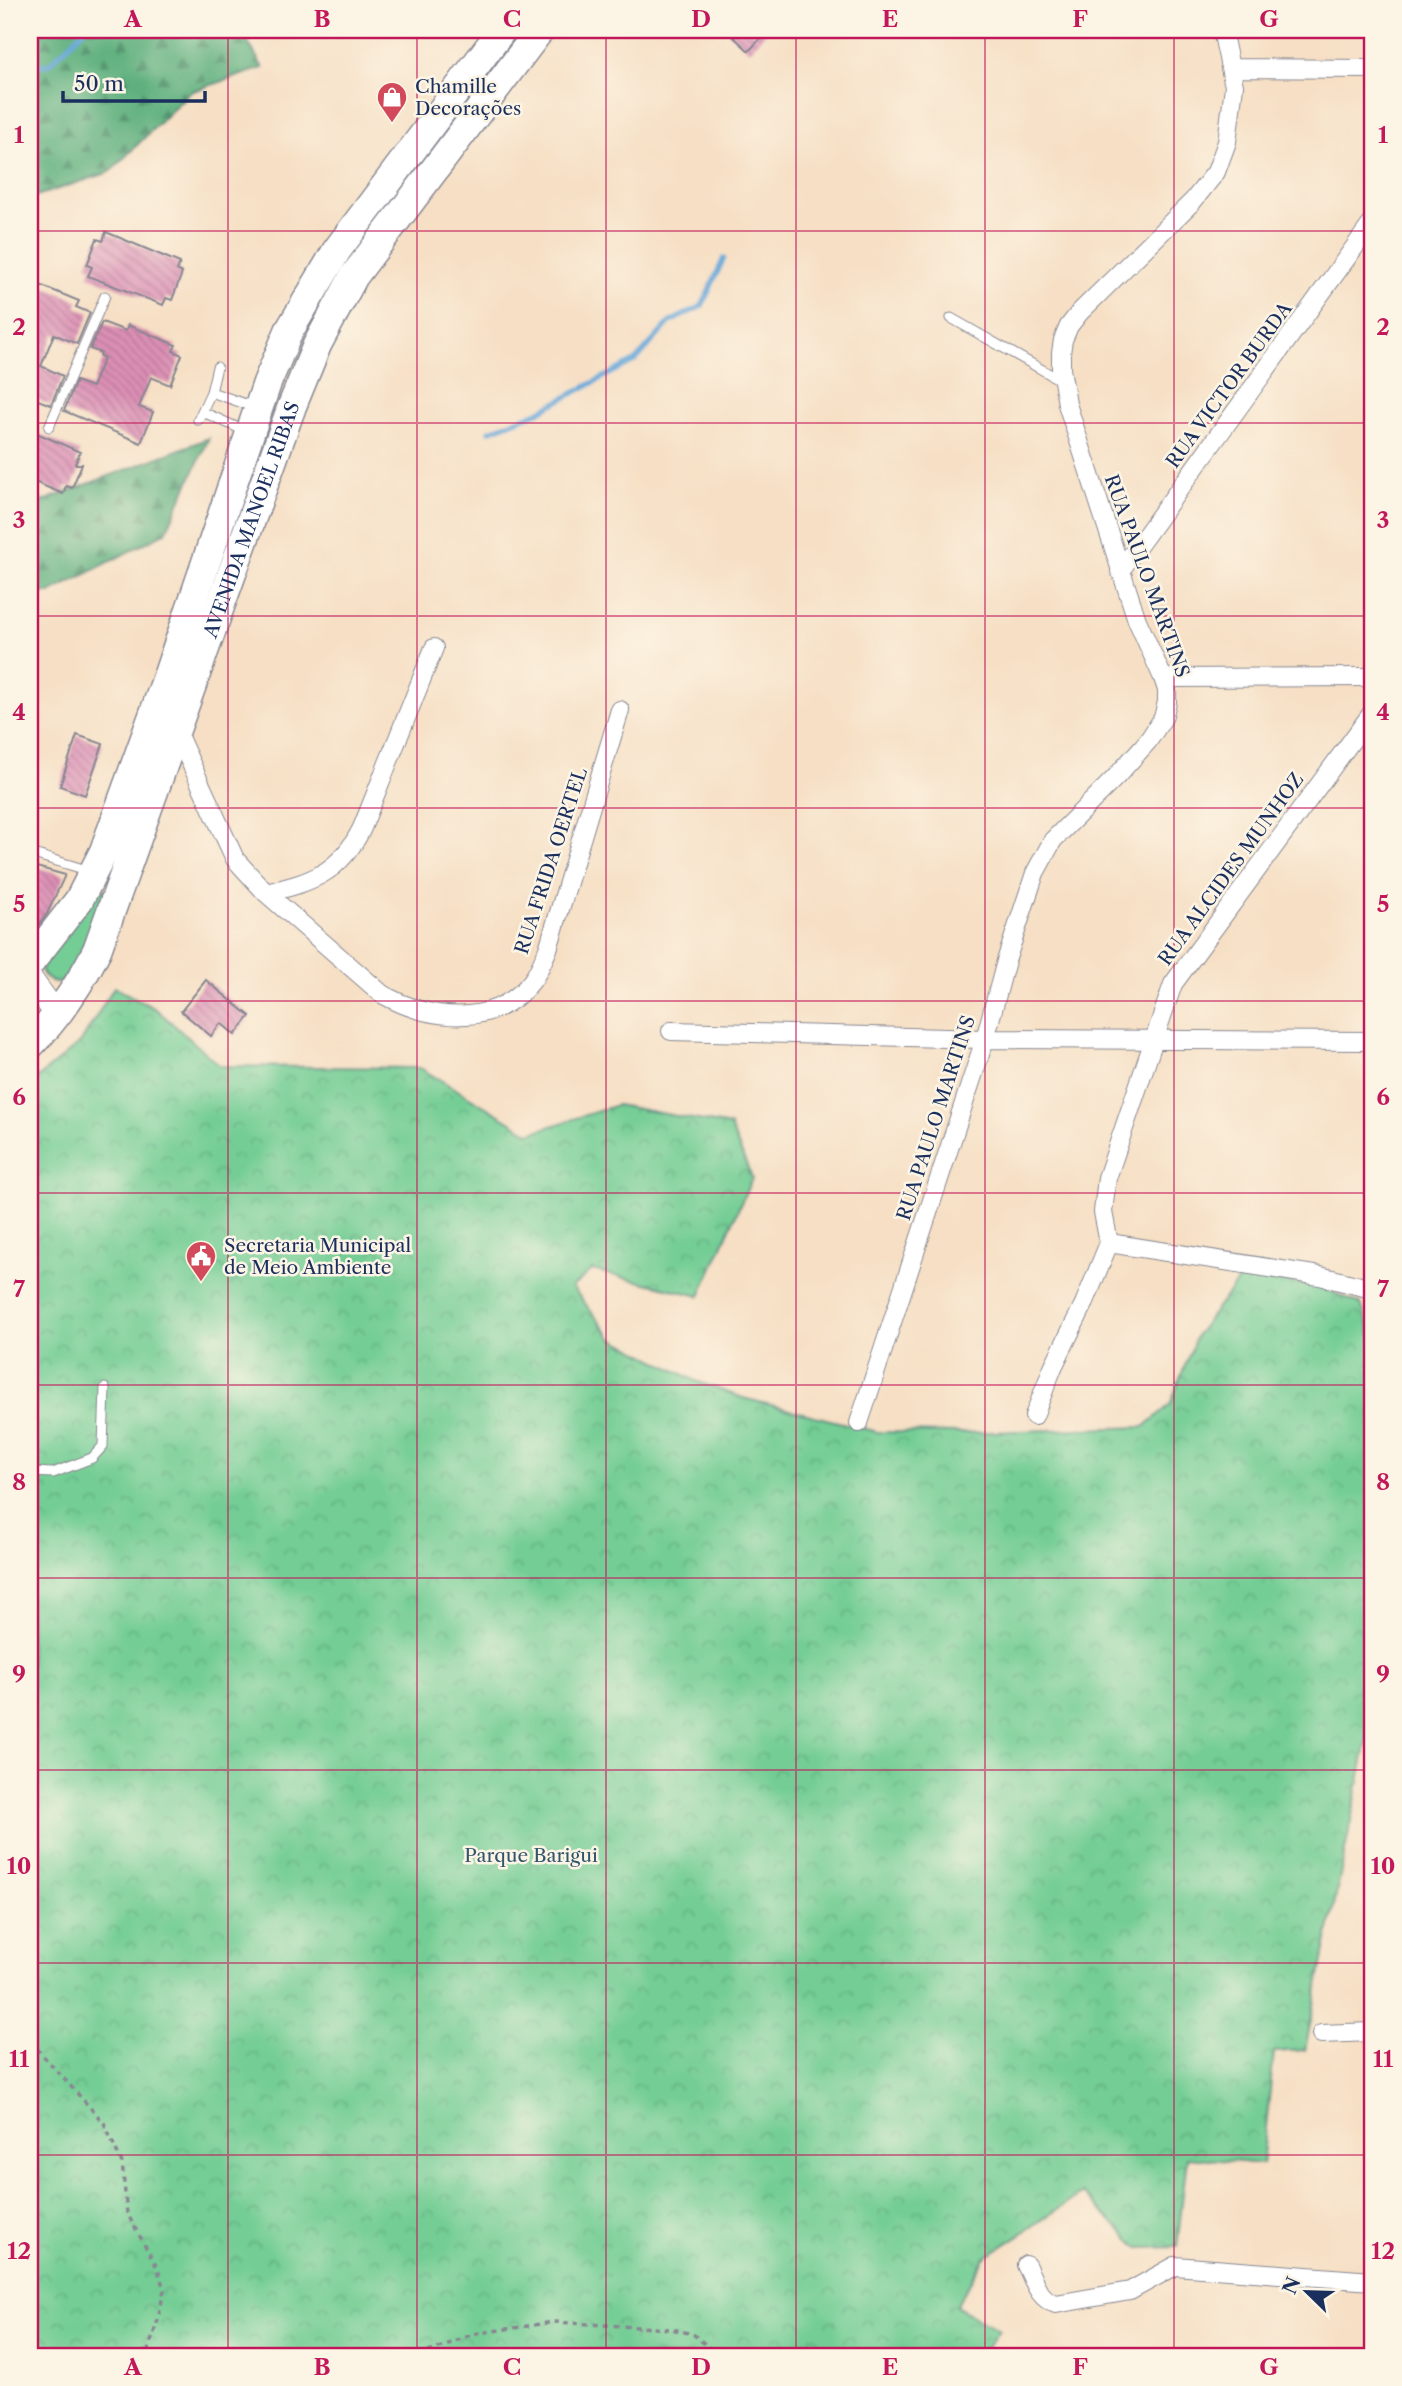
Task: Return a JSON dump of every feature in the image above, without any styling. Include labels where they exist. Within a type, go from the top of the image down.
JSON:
[{"type":"main road","name":"AVENIDA MANOEL RIBAS","points":[[30,963],[69,916],[95,872],[129,785],[276,358],[303,304],[337,250],[502,30]]},
{"type":"main road","name":"AVENIDA MANOEL RIBAS","points":[[30,1045],[76,989],[97,950],[304,376],[340,299],[383,236],[540,30]]},
{"type":"main road","points":[[383,236],[393,193],[386,183]]},
{"type":"main road","points":[[167,677],[168,720],[171,728],[176,731]]},
{"type":"main road","points":[[129,785],[143,796],[144,803],[136,843]]},
{"type":"street","name":"RUA PAULO MARTINS","points":[[859,1423],[985,1039],[1006,961],[1043,855],[1065,825],[1115,778],[1158,729],[1163,718],[1167,690],[1136,620],[1069,414],[1062,381],[1061,353],[1069,326],[1094,296],[1193,201],[1216,172],[1227,142],[1234,102],[1232,68],[1222,30]]},
{"type":"street","points":[[1232,68],[1372,69]]},
{"type":"street","name":"RUA VICTOR BURDA","points":[[1120,571],[1372,223]]},
{"type":"street","points":[[266,893],[291,887],[327,871],[341,861],[352,848],[434,648]]},
{"type":"street","points":[[1163,678],[1372,677]]},
{"type":"street","name":"RUA FRIDA OERTEL","points":[[176,731],[235,859],[266,893],[369,984],[399,1004],[428,1013],[470,1015],[490,1011],[510,1001],[529,984],[540,969],[620,710]]},
{"type":"street","name":"RUA ALCIDES MUNHOZ","points":[[1109,1243],[1103,1212],[1107,1178],[1167,996],[1181,970],[1372,713]]},
{"type":"street","points":[[30,978],[57,1015]]},
{"type":"street","points":[[671,1031],[985,1039],[1372,1041]]},
{"type":"street","points":[[1034,1416],[1109,1243],[1320,1276],[1372,1289]]},
{"type":"street","points":[[1321,2034],[1372,2032]]},
{"type":"street","points":[[1027,2265],[1041,2295],[1056,2304],[1130,2291],[1175,2266],[1372,2281]]},
{"type":"lane","points":[[49,427],[105,296]]},
{"type":"lane","points":[[951,318],[1062,381]]},
{"type":"lane","points":[[217,367],[201,416],[254,421]]},
{"type":"lane","points":[[211,392],[254,421]]},
{"type":"lane","points":[[30,853],[95,872]]},
{"type":"lane","points":[[30,1472],[53,1473],[92,1458],[103,1446],[105,1388]]},
{"type":"lane","points":[[1372,1957],[1372,1971]]},
{"type":"path","points":[[30,2040],[104,2123],[122,2163],[127,2213],[158,2269],[164,2290],[148,2351]]},
{"type":"path","points":[[419,2356],[473,2334],[554,2322],[673,2329],[694,2334],[719,2356]]},
{"type":"path","points":[[123,2356],[148,2351],[160,2356]]},
{"type":"green space","points":[[31,30],[241,30],[263,68],[190,92],[110,172],[30,198]]},
{"type":"green space","points":[[209,438],[166,532],[50,593],[30,593],[30,506]]},
{"type":"green space","points":[[97,887],[109,892],[76,964],[62,982],[49,980],[41,969]]},
{"type":"green space","name":"Parque Barigui","points":[[114,987],[156,1009],[220,1066],[420,1068],[530,1133],[617,1105],[730,1126],[752,1178],[700,1296],[592,1270],[572,1287],[612,1338],[696,1381],[743,1398],[878,1432],[961,1433],[1144,1427],[1170,1405],[1197,1334],[1241,1277],[1318,1286],[1361,1304],[1372,1336],[1372,1716],[1305,2050],[1274,2052],[1262,2164],[1187,2157],[1177,2247],[1139,2248],[1083,2193],[984,2258],[956,2306],[999,2330],[981,2356],[30,2356],[30,1084],[81,1042]]},
{"type":"building","points":[[726,30],[768,30],[749,51]]},
{"type":"building","points":[[106,232],[180,263],[177,270],[182,273],[172,300],[166,298],[163,305],[88,276],[92,267],[87,265],[97,239],[103,241]]},
{"type":"building","points":[[30,281],[79,301],[76,307],[90,313],[77,344],[54,334],[41,366],[63,376],[51,405],[30,397]]},
{"type":"building","points":[[102,322],[126,331],[128,325],[176,345],[173,351],[182,355],[170,385],[151,377],[139,407],[153,412],[141,443],[64,411],[76,381],[92,387],[104,358],[100,356],[101,353],[90,349]]},
{"type":"building","points":[[30,430],[80,452],[75,464],[82,464],[72,488],[66,486],[63,494],[30,480]]},
{"type":"building","points":[[77,735],[103,744],[85,795],[60,786]]},
{"type":"building","points":[[33,866],[65,875],[47,914],[38,926],[30,923],[30,876]]},
{"type":"building","points":[[206,980],[250,1016],[235,1035],[221,1023],[211,1036],[181,1011]]},
{"type":"waterway","points":[[30,65],[48,65],[84,30]]},
{"type":"waterway","points":[[489,431],[538,412],[636,360],[670,322],[702,306],[724,258]]},
{"type":"place","name":"Chamille Decorações","points":[[392,124]]},
{"type":"place","name":"Secretaria Municipal de Meio Ambiente","points":[[201,1283]]}]
